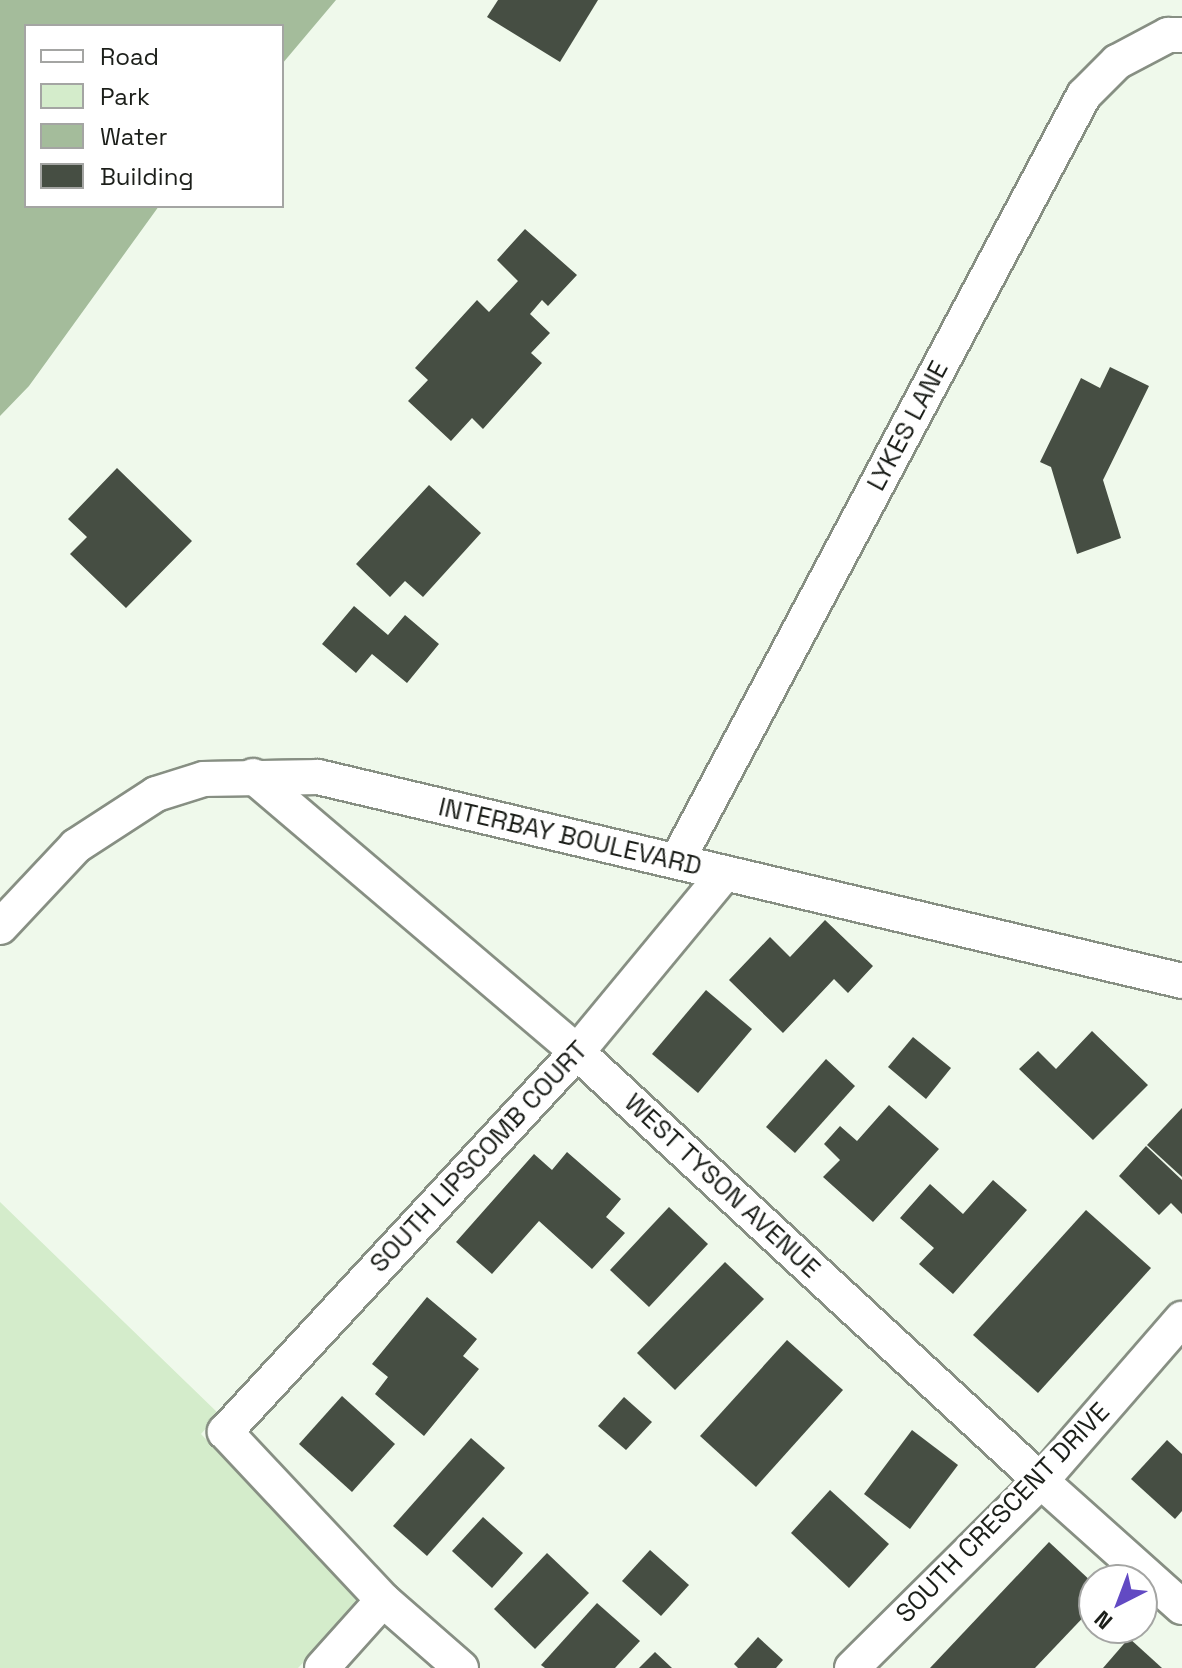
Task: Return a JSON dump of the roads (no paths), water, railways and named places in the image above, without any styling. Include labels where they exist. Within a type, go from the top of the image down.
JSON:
[{"type":"street","name":"LYKES LANE","points":[[677,861],[1084,95],[1117,62],[1168,35],[1182,35]]},
{"type":"street","name":"WEST TYSON AVENUE","points":[[253,776],[577,1052],[1041,1481],[1182,1607]]},
{"type":"street","name":"INTERBAY BOULEVARD","points":[[0,927],[76,846],[156,794],[204,779],[318,777],[1182,981]]},
{"type":"street","name":"SOUTH LIPSCOMB COURT","points":[[383,1600],[225,1432],[577,1052],[724,874]]},
{"type":"street","name":"SOUTH CRESCENT DRIVE","points":[[852,1668],[1041,1481],[1182,1319]]},
{"type":"street","points":[[322,1668],[383,1600],[461,1668]]},
{"type":"water","points":[[0,0],[336,0],[284,62],[284,24],[24,24],[24,208],[158,208],[29,386],[0,416]]}]
